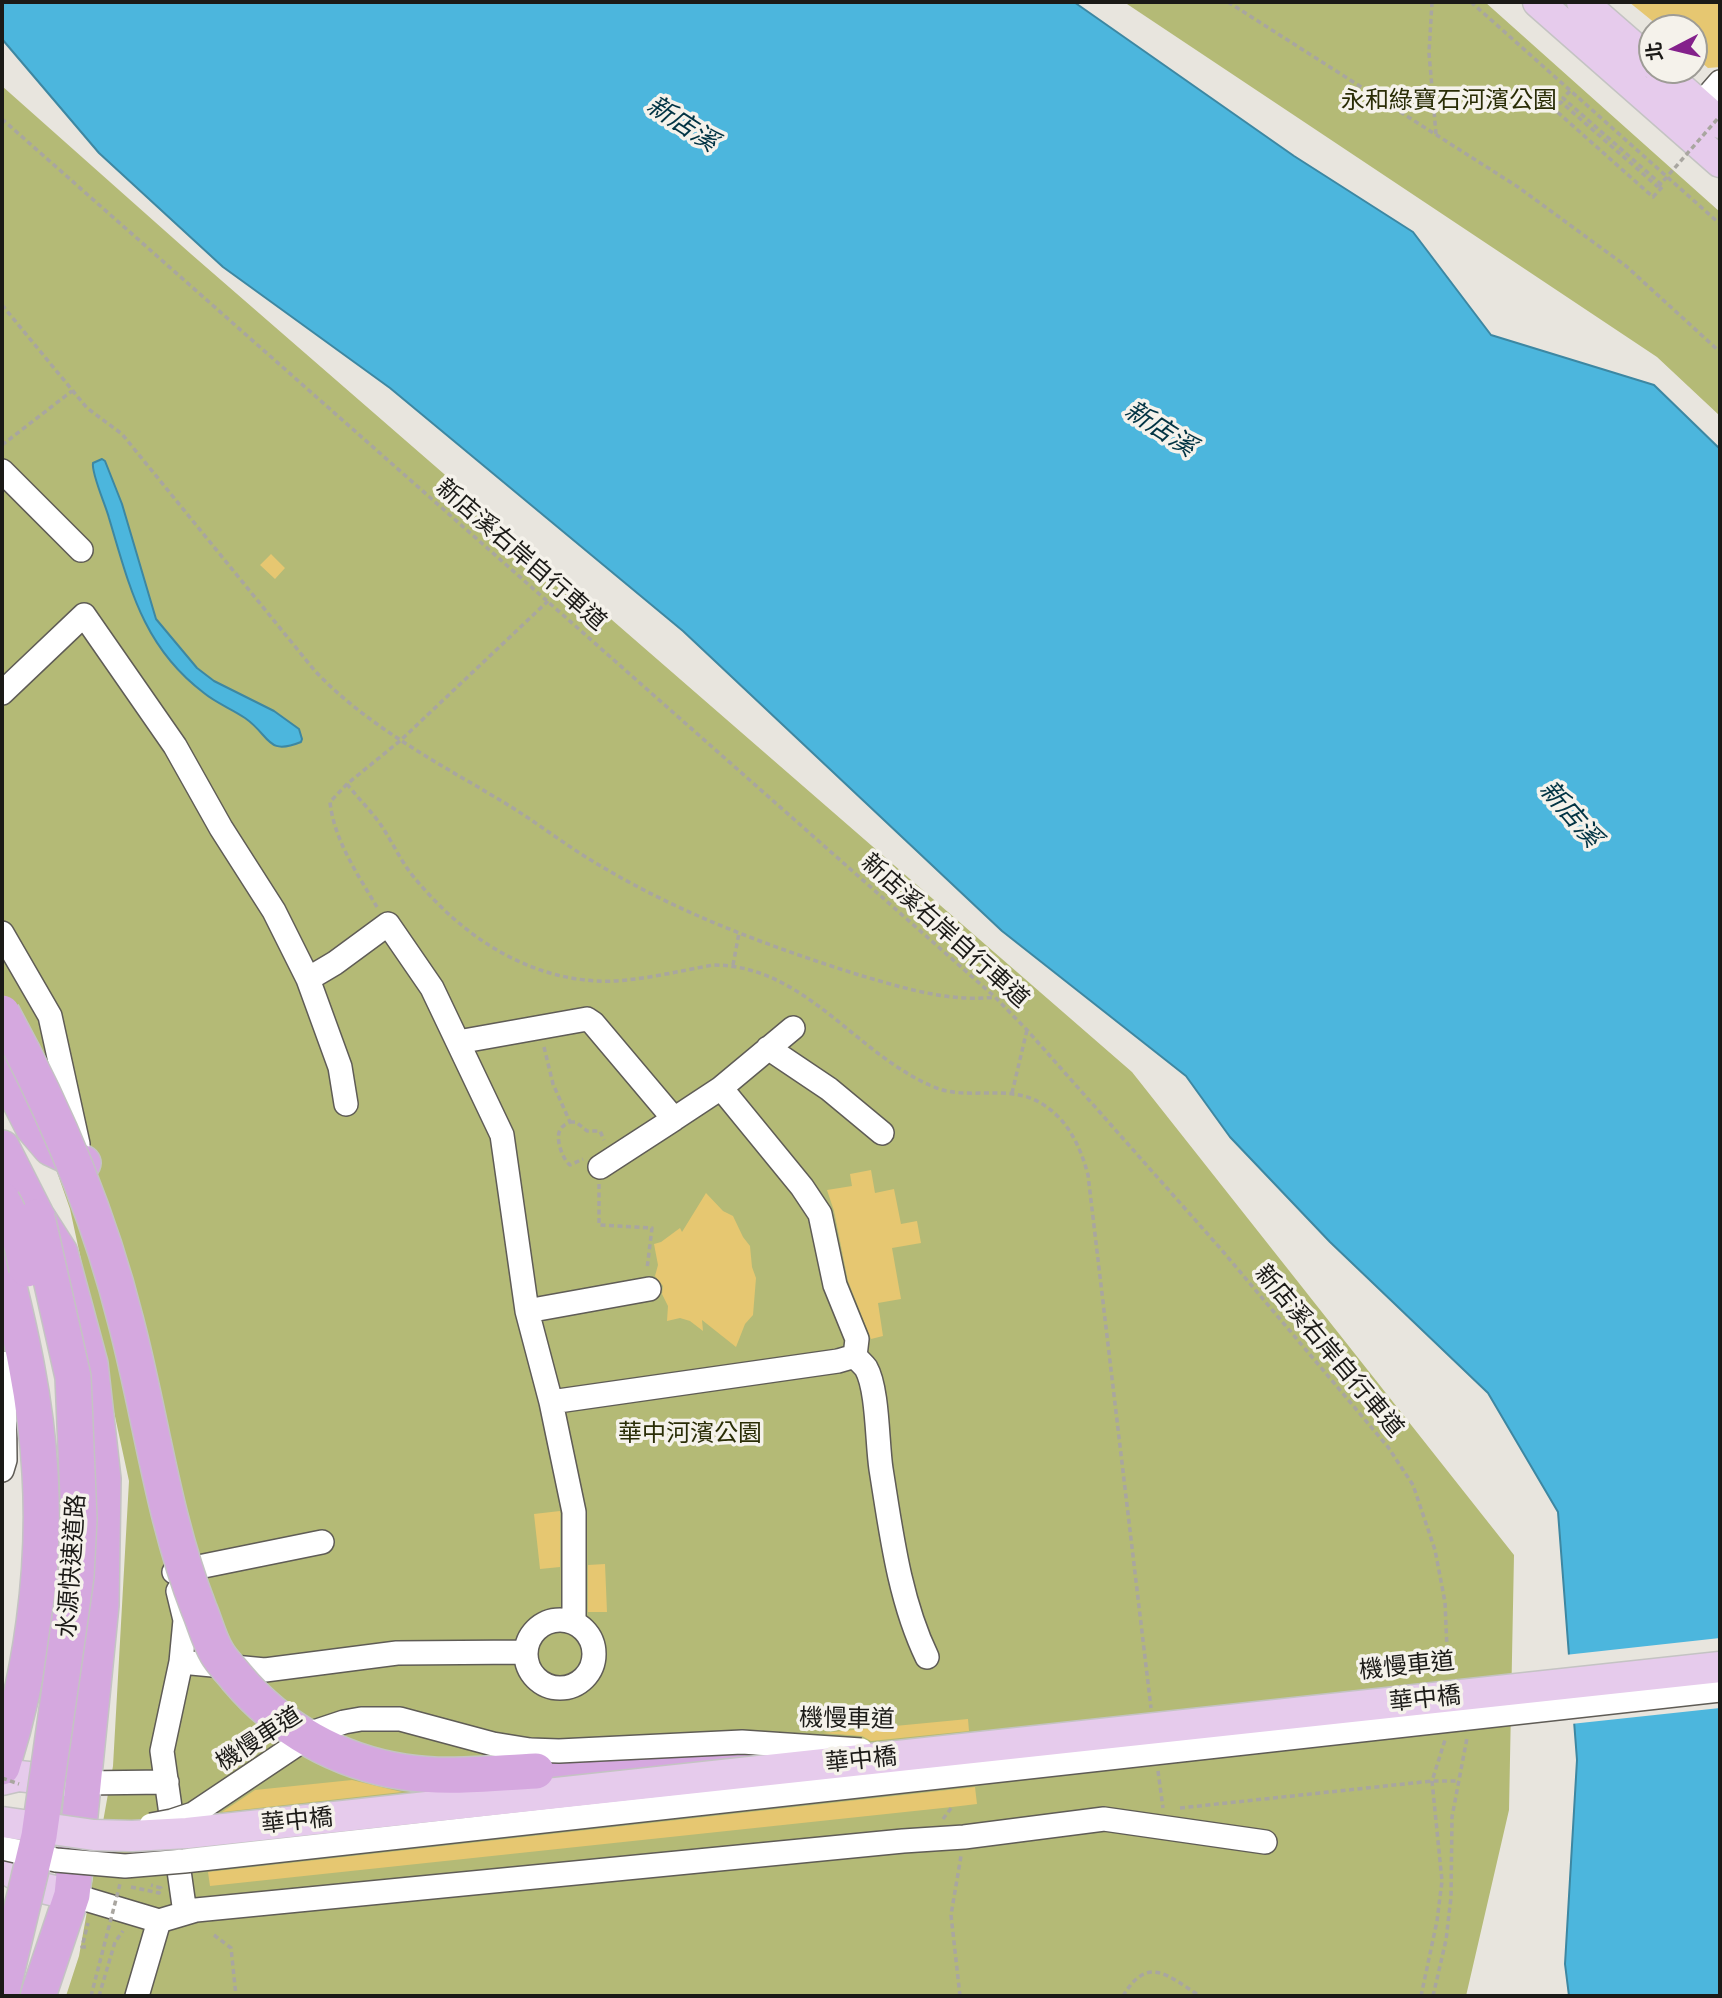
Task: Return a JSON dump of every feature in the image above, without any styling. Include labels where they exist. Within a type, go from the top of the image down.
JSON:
[{"type":"highway","points":[[2,1013],[60,1131],[99,1226],[126,1321],[172,1522],[190,1586],[217,1653]]},
{"type":"highway","points":[[2,1066],[33,1127],[51,1148],[83,1163]]},
{"type":"highway","name":"水源快速道路","points":[[2,1148],[37,1217],[73,1377],[79,1519],[76,1576],[39,1836],[2,1991]]},
{"type":"highway","name":"水源快速道路","points":[[2,1200],[19,1233],[52,1377],[58,1454],[59,1530],[19,1835],[2,1912]]},
{"type":"highway","points":[[37,1217],[60,1253],[90,1364],[103,1479],[101,1605],[83,1783],[80,1909],[38,1996]]},
{"type":"highway","points":[[2,1259],[18,1321],[29,1380],[40,1473],[40,1544],[35,1608],[6,1777]]},
{"type":"highway","points":[[155,1534],[183,1595],[217,1653],[275,1717],[331,1751],[403,1772],[437,1775],[728,1756],[839,1763]]},
{"type":"highway","points":[[21,1996],[57,1854]]},
{"type":"main road","points":[[1538,2],[1720,162]]},
{"type":"main road","points":[[1583,2],[1638,51]]},
{"type":"main road","points":[[1677,84],[1713,114]]},
{"type":"main road","name":"華中橋","points":[[2,1822],[94,1835],[187,1833],[1720,1667]]},
{"type":"main road","name":"華中橋","points":[[2,1841],[57,1854],[143,1851],[829,1780],[1720,1680]]},
{"type":"main road","points":[[6,1777],[83,1783]]},
{"type":"main road","points":[[2,1866],[80,1909]]},
{"type":"lane","points":[[1713,114],[1720,82]]},
{"type":"lane","points":[[2,471],[81,550]]},
{"type":"lane","points":[[2,694],[85,615],[175,746],[221,828],[274,911],[308,979],[340,1067],[346,1104]]},
{"type":"lane","points":[[308,979],[335,963],[388,924],[432,988],[502,1135],[527,1311],[551,1402],[574,1512],[574,1620],[590,1636],[594,1646],[591,1670],[584,1679],[562,1689],[551,1687],[540,1682],[532,1673],[526,1651],[528,1641],[542,1624],[553,1620],[574,1620]]},
{"type":"lane","points":[[2,933],[50,1016],[185,1620],[181,1662],[162,1751],[186,1913]]},
{"type":"lane","points":[[458,1042],[587,1019],[674,1119]]},
{"type":"lane","points":[[597,1156],[674,1119],[721,1088],[793,1028]]},
{"type":"lane","points":[[768,1048],[829,1088],[882,1133]]},
{"type":"lane","points":[[721,1088],[802,1187],[820,1214],[835,1285],[857,1339],[855,1356],[866,1369],[875,1405],[879,1456],[892,1542],[916,1634],[927,1657]]},
{"type":"lane","points":[[527,1311],[649,1289]]},
{"type":"lane","points":[[551,1402],[838,1361],[855,1356]]},
{"type":"lane","points":[[2,1363],[5,1460],[2,1470]]},
{"type":"lane","points":[[174,1572],[322,1542]]},
{"type":"lane","points":[[181,1662],[265,1670],[397,1653],[526,1651]]},
{"type":"lane","name":"機慢車道","points":[[2,1812],[65,1824],[143,1826],[173,1821],[205,1808],[317,1731],[362,1719],[400,1719],[493,1744],[530,1750],[741,1742],[858,1750],[1720,1659]]},
{"type":"lane","points":[[2,1848],[125,1866],[198,1860],[1720,1690]]},
{"type":"lane","points":[[83,1783],[167,1782]]},
{"type":"lane","points":[[80,1909],[159,1920],[186,1913],[876,1844],[964,1838],[1104,1819],[1265,1842]]},
{"type":"lane","points":[[136,1996],[159,1920]]},
{"type":"path","points":[[1228,2],[1518,187],[1626,266],[1720,352]]},
{"type":"path","points":[[1432,2],[1429,53],[1436,134]]},
{"type":"path","points":[[1471,2],[1720,224]]},
{"type":"path","points":[[1570,91],[1563,98],[1663,186],[1653,197],[1554,109],[1561,102],[1658,187],[1713,114]]},
{"type":"path","name":"新店溪右岸自行車道","points":[[2,119],[995,997],[1027,1030],[1220,1248],[1388,1447],[1413,1485],[1435,1550],[1445,1602],[1450,1672],[1436,1672]]},
{"type":"path","points":[[2,305],[87,408],[122,434],[323,679],[348,702],[401,740],[513,808],[594,862],[696,916],[787,952],[893,985],[972,1000],[995,997]]},
{"type":"path","points":[[2,445],[72,390]]},
{"type":"path","points":[[388,924],[357,873],[332,822],[330,802],[347,784],[401,740],[548,601]]},
{"type":"path","points":[[347,784],[380,824],[408,870],[441,908],[471,934],[505,956],[564,977],[599,981],[713,965],[733,965],[758,971],[789,986],[818,1005],[875,1054],[933,1087],[962,1093],[1012,1093],[1037,1101],[1057,1115],[1070,1130],[1082,1151],[1088,1175],[1151,1713]]},
{"type":"path","points":[[733,965],[739,933]]},
{"type":"path","points":[[539,1028],[550,1075],[570,1122]]},
{"type":"path","points":[[1012,1093],[1027,1030]]},
{"type":"path","points":[[597,1156],[575,1164],[566,1163],[558,1134],[561,1129],[570,1122],[576,1122],[587,1131],[600,1132],[604,1140],[597,1156],[598,1225],[652,1228],[646,1274],[649,1289]]},
{"type":"path","points":[[1139,1704],[1152,1703]]},
{"type":"path","points":[[1433,1996],[1446,1940],[1451,1897],[1452,1817],[1469,1728]]},
{"type":"path","points":[[1421,1996],[1437,1921],[1442,1881],[1432,1781],[1445,1743],[1445,1729]]},
{"type":"path","points":[[1152,1810],[1163,1810],[1158,1769]]},
{"type":"path","points":[[1177,1809],[1432,1781],[1459,1781]]},
{"type":"path","points":[[960,1996],[951,1915],[964,1838]]},
{"type":"path","points":[[91,1996],[119,1884],[159,1893],[161,1888],[134,1881]]},
{"type":"path","points":[[80,1909],[82,1947],[86,1948]]},
{"type":"path","points":[[99,1996],[115,1942],[123,1931]]},
{"type":"path","points":[[214,1935],[231,1948],[236,1996]]},
{"type":"path","points":[[1123,1996],[1132,1980],[1141,1974],[1156,1972],[1166,1974],[1200,1996]]},
{"type":"green space","name":"永和綠寶石河濱公園","points":[[1124,2],[1485,2],[1720,212],[1720,416],[1657,357]]},
{"type":"green space","name":"華中河濱公園","points":[[2,86],[191,254],[1132,1072],[1514,1555],[1509,1810],[1466,1996],[66,1996],[79,1956],[113,1766],[129,1481],[70,1209],[36,1112],[2,1059]]},
{"type":"water","name":"新店溪","points":[[2,2],[1074,2],[1294,156],[1413,232],[1491,335],[1654,385],[1720,449],[1720,1996],[1569,1996],[1565,1964],[1577,1760],[1558,1512],[1488,1393],[1330,1242],[1230,1137],[1186,1076],[1002,931],[683,631],[390,388],[223,267],[99,153],[2,39]]},
{"type":"water","points":[[102,459],[122,504],[156,619],[197,668],[214,681],[274,711],[299,729],[301,742],[281,747],[270,742],[245,718],[204,693],[166,656],[142,614],[124,568],[94,474],[93,463]]},
{"type":"pier","points":[[1720,1638],[1720,1708],[1571,1724],[1565,1655]]},
{"type":"building","points":[[1629,2],[1720,2],[1720,67],[1708,68],[1708,14],[1644,14]]},
{"type":"building","points":[[271,554],[285,568],[275,579],[260,565]]},
{"type":"building","points":[[871,1170],[875,1193],[894,1189],[901,1224],[917,1221],[921,1243],[892,1248],[901,1299],[878,1303],[883,1336],[871,1339],[848,1281],[827,1190],[852,1186],[850,1174]]},
{"type":"building","points":[[706,1193],[723,1211],[733,1216],[750,1246],[756,1278],[753,1315],[745,1324],[736,1347],[702,1320],[703,1331],[690,1321],[680,1318],[667,1321],[668,1306],[662,1294],[663,1286],[655,1276],[658,1265],[654,1244],[680,1228],[682,1232]]},
{"type":"building","points":[[560,1511],[560,1567],[540,1569],[534,1514]]},
{"type":"building","points":[[605,1564],[607,1612],[588,1612],[588,1565]]},
{"type":"building","points":[[968,1719],[969,1731],[871,1741],[862,1736],[822,1733]]},
{"type":"building","points":[[352,1780],[402,1792],[222,1812],[255,1790]]},
{"type":"building","points":[[975,1787],[977,1804],[952,1807],[210,1886],[208,1872]]}]
